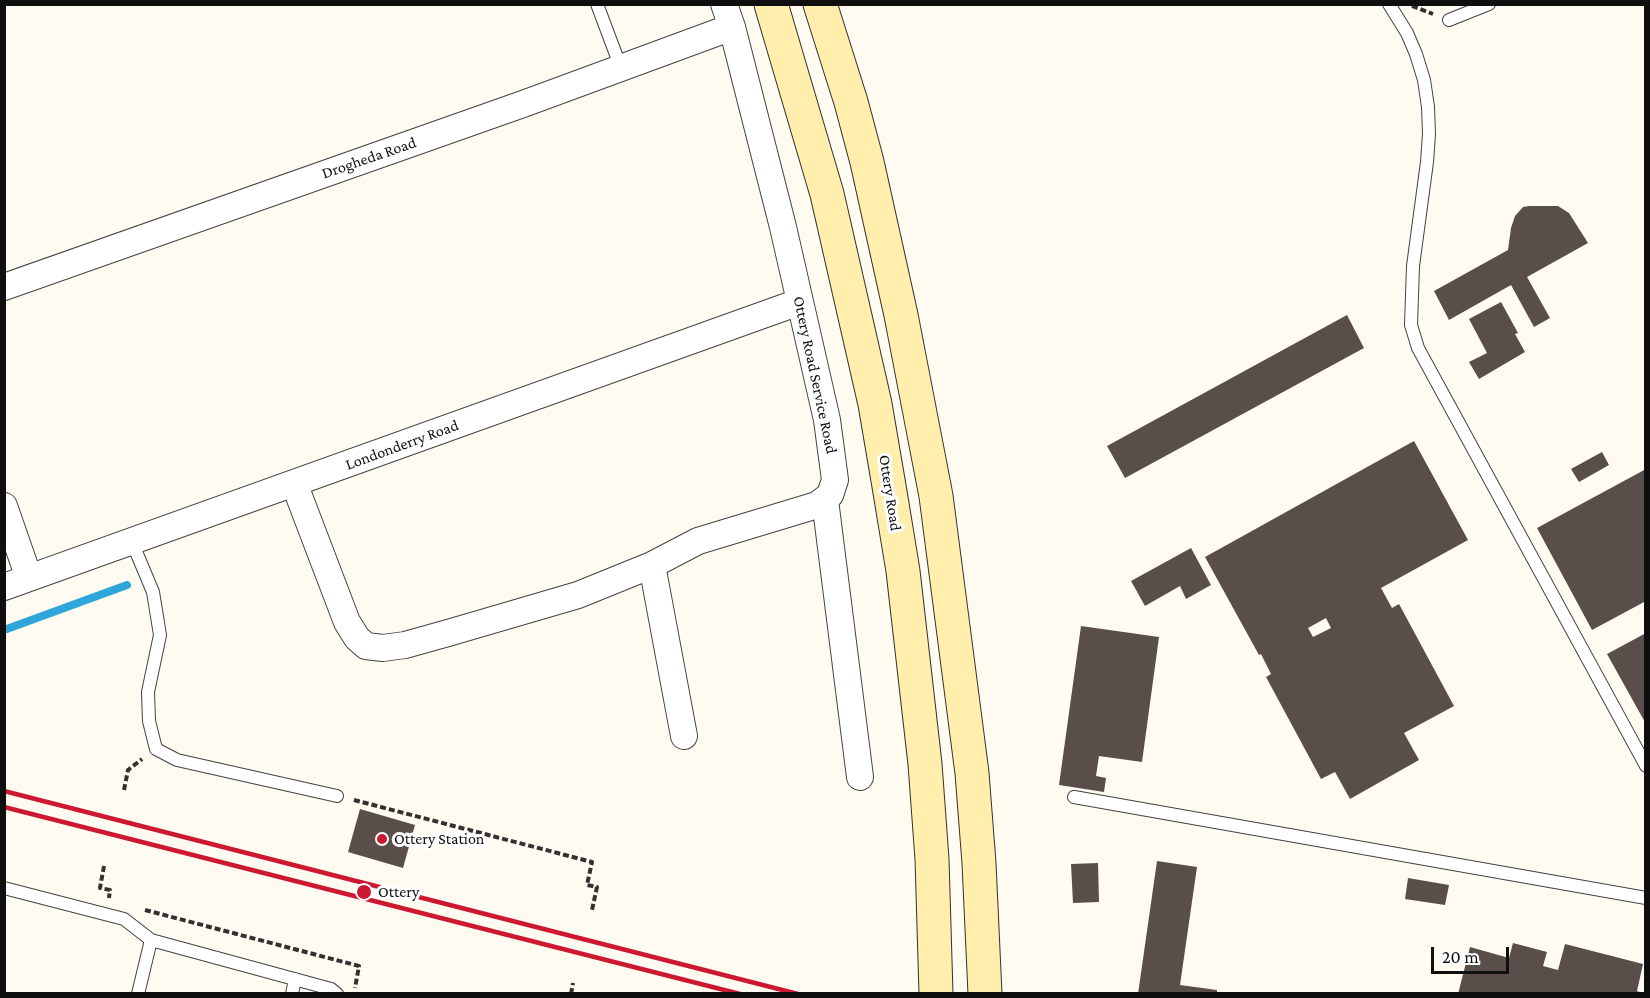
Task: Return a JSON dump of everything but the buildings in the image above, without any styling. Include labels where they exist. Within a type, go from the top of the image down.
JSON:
[{"type":"main road","name":"Ottery Road","points":[[771,4],[827,194],[873,393],[890,492],[903,571],[925,764],[932,859],[936,987]]},
{"type":"main road","points":[[820,4],[867,162],[901,315],[936,496],[972,773],[985,993]]},
{"type":"street","name":"Drogheda Road","points":[[4,287],[621,68],[728,16]]},
{"type":"street","name":"Ottery Road Service Road","points":[[728,16],[783,227],[827,420],[835,474],[833,488],[825,500]]},
{"type":"street","name":"Londonderry Road","points":[[4,587],[799,302]]},
{"type":"street","points":[[294,483],[347,622],[357,638],[366,646],[383,648],[405,645],[578,595],[652,565],[698,541],[817,505],[825,500],[860,777]]},
{"type":"street","points":[[4,506],[29,578]]},
{"type":"street","points":[[652,565],[684,736]]},
{"type":"lane","points":[[597,4],[621,68]]},
{"type":"lane","points":[[1389,4],[1407,33],[1416,54],[1424,80],[1428,107],[1427,162],[1413,267],[1411,325],[1418,348],[1646,766]]},
{"type":"lane","points":[[1449,20],[1489,4]]},
{"type":"lane","points":[[132,542],[153,592],[160,635],[148,692],[149,720],[156,749],[177,760],[337,796]]},
{"type":"lane","points":[[1074,797],[1646,898]]},
{"type":"lane","points":[[4,888],[124,919],[151,940],[296,979],[331,989],[337,993]]},
{"type":"lane","points":[[138,993],[151,940]]},
{"type":"lane","points":[[292,993],[296,979]]},
{"type":"path","points":[[1409,4],[1449,20]]},
{"type":"path","points":[[124,790],[128,770]]},
{"type":"path","points":[[337,796],[592,862],[587,885],[597,887],[592,910]]},
{"type":"path","points":[[104,866],[100,888],[110,890],[108,901]]},
{"type":"path","points":[[143,910],[359,966],[355,990]]},
{"type":"path","points":[[571,993],[573,983]]},
{"type":"waterway","points":[[4,630],[127,585]]},
{"type":"railway","points":[[4,791],[798,994]]},
{"type":"railway","points":[[4,807],[740,994]]},
{"type":"place","name":"Ottery Station","points":[[382,839]]},
{"type":"place","name":"Ottery","points":[[364,892]]}]
